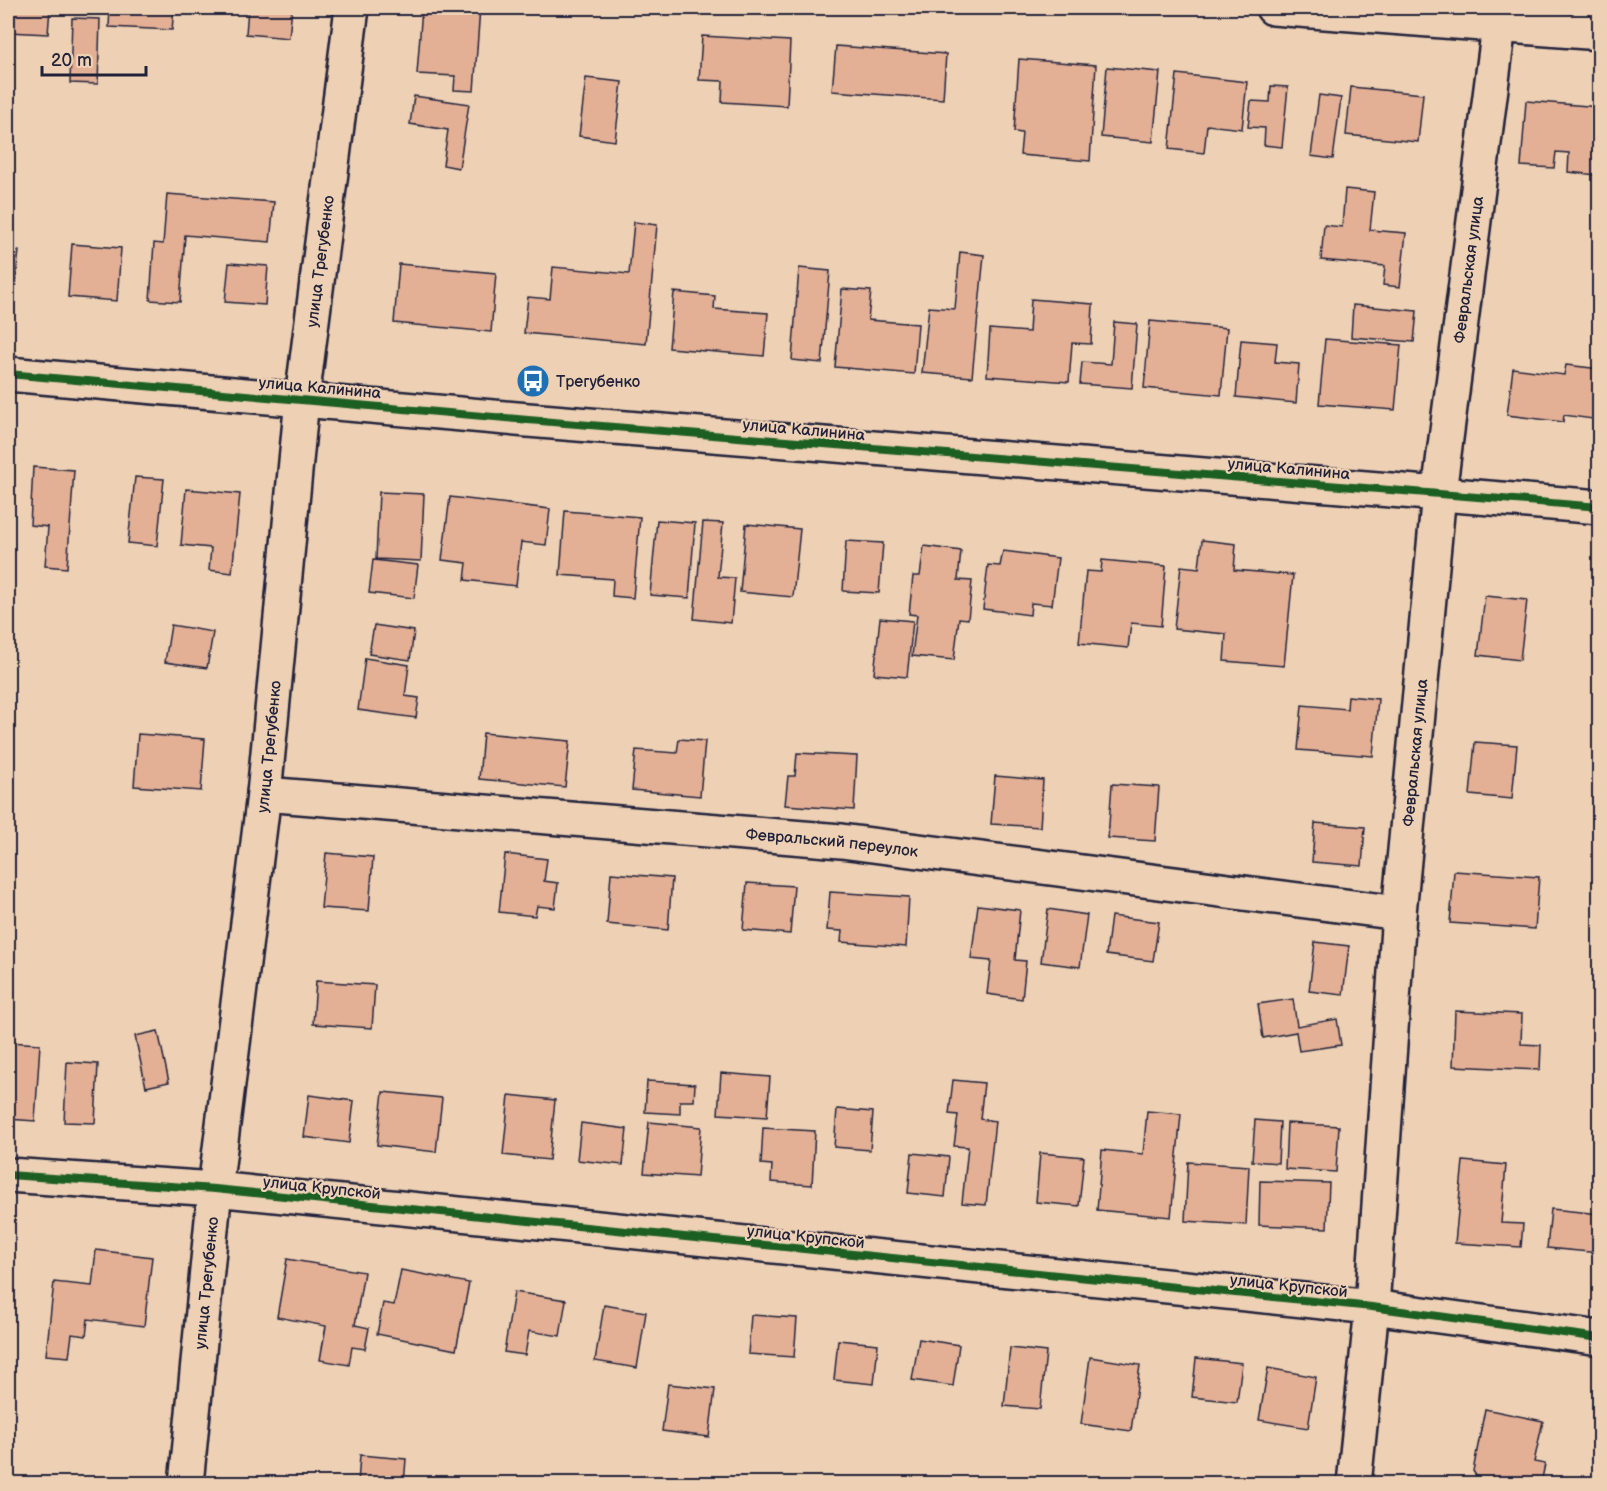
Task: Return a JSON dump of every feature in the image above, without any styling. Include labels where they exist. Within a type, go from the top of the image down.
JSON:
[{"type":"street","name":"улица Трегубенко","points":[[186,1484],[215,1189],[264,794],[302,399],[352,8]]},
{"type":"street","points":[[1273,8],[1499,26],[1589,24]]},
{"type":"street","name":"Февральская улица","points":[[1354,1484],[1372,1307],[1399,913],[1439,494],[1499,26]]},
{"type":"street","name":"улица Калинина","points":[[8,374],[528,420],[1599,507]]},
{"type":"street","name":"Февральский переулок","points":[[264,794],[840,841],[1399,913]]},
{"type":"street","name":"улица Крупской","points":[[8,1175],[215,1189],[1372,1307],[1599,1338]]},
{"type":"building","points":[[8,8],[50,8],[48,34],[8,32]]},
{"type":"building","points":[[110,8],[174,8],[172,30],[109,27]]},
{"type":"building","points":[[248,8],[292,8],[289,38],[246,34]]},
{"type":"building","points":[[422,8],[480,8],[474,91],[454,90],[455,76],[417,74]]},
{"type":"building","points":[[72,18],[100,19],[98,84],[70,83]]},
{"type":"building","points":[[702,36],[790,41],[787,106],[722,102],[723,81],[699,80]]},
{"type":"building","points":[[836,46],[946,54],[943,99],[832,91]]},
{"type":"building","points":[[1019,59],[1096,65],[1090,161],[1020,155],[1022,133],[1014,132]]},
{"type":"building","points":[[1107,67],[1160,72],[1153,142],[1101,137]]},
{"type":"building","points":[[1177,74],[1247,82],[1242,129],[1207,125],[1204,153],[1169,149]]},
{"type":"building","points":[[586,78],[622,82],[615,141],[579,136]]},
{"type":"building","points":[[1271,86],[1288,87],[1282,147],[1264,145],[1265,128],[1248,127],[1251,101],[1270,102]]},
{"type":"building","points":[[1351,87],[1423,94],[1418,142],[1346,135]]},
{"type":"building","points":[[1319,95],[1341,98],[1333,159],[1311,156]]},
{"type":"building","points":[[414,96],[469,104],[459,168],[443,165],[448,130],[410,124]]},
{"type":"building","points":[[1526,101],[1600,107],[1597,175],[1568,172],[1569,153],[1556,152],[1554,168],[1521,166]]},
{"type":"building","points":[[1345,189],[1374,192],[1370,230],[1406,233],[1400,287],[1383,285],[1385,266],[1321,260],[1324,225],[1342,227]]},
{"type":"building","points":[[167,194],[274,202],[270,242],[185,235],[180,302],[150,300],[154,243],[163,244]]},
{"type":"building","points":[[634,222],[657,225],[646,344],[524,333],[528,297],[550,299],[553,267],[629,274]]},
{"type":"building","points":[[72,244],[121,248],[117,301],[68,297]]},
{"type":"building","points":[[8,249],[19,251],[14,294],[8,293]]},
{"type":"building","points":[[960,252],[984,255],[972,377],[922,373],[929,307],[955,309]]},
{"type":"building","points":[[229,263],[268,266],[265,305],[225,302]]},
{"type":"building","points":[[399,264],[496,273],[491,332],[394,323]]},
{"type":"building","points":[[799,268],[830,271],[822,363],[792,360]]},
{"type":"building","points":[[842,289],[871,291],[868,320],[918,324],[914,374],[835,367]]},
{"type":"building","points":[[674,292],[715,296],[714,309],[768,313],[764,356],[669,348]]},
{"type":"building","points":[[1031,299],[1093,304],[1091,344],[1072,343],[1069,382],[987,376],[990,329],[1029,332]]},
{"type":"building","points":[[1353,305],[1417,311],[1414,342],[1351,337]]},
{"type":"building","points":[[1150,321],[1227,328],[1221,395],[1144,388]]},
{"type":"building","points":[[1114,322],[1137,324],[1132,388],[1080,384],[1082,362],[1111,364]]},
{"type":"building","points":[[1325,339],[1401,345],[1395,410],[1319,404]]},
{"type":"building","points":[[1241,340],[1277,343],[1275,362],[1299,364],[1296,403],[1236,397]]},
{"type":"building","points":[[1566,365],[1600,369],[1600,420],[1564,415],[1563,422],[1507,415],[1513,368],[1564,375]]},
{"type":"building","points":[[33,467],[74,470],[67,568],[45,566],[48,527],[30,525]]},
{"type":"building","points":[[135,477],[164,479],[157,546],[128,543]]},
{"type":"building","points":[[186,489],[240,494],[232,573],[209,570],[211,548],[181,545]]},
{"type":"building","points":[[379,492],[424,494],[421,561],[376,559]]},
{"type":"building","points":[[450,497],[550,509],[546,545],[521,542],[516,586],[465,580],[467,563],[442,560]]},
{"type":"building","points":[[565,511],[640,517],[633,598],[612,596],[613,579],[560,575]]},
{"type":"building","points":[[657,520],[695,523],[689,598],[650,595]]},
{"type":"building","points":[[703,522],[723,523],[718,577],[735,578],[731,623],[694,619]]},
{"type":"building","points":[[746,524],[800,529],[793,597],[740,592]]},
{"type":"building","points":[[1202,540],[1236,544],[1234,570],[1293,575],[1284,666],[1224,661],[1226,634],[1174,629],[1181,566],[1199,568]]},
{"type":"building","points":[[846,541],[883,543],[879,593],[843,591]]},
{"type":"building","points":[[924,546],[961,551],[958,580],[972,581],[968,619],[959,618],[954,660],[912,656],[917,615],[909,614],[913,576],[920,576]]},
{"type":"building","points":[[1003,551],[1058,558],[1052,605],[1031,603],[1030,615],[983,609],[988,565],[1000,566]]},
{"type":"building","points":[[373,560],[418,565],[414,598],[369,593]]},
{"type":"building","points":[[1102,560],[1166,566],[1161,626],[1131,623],[1128,648],[1079,643],[1086,571],[1101,572]]},
{"type":"building","points":[[1485,596],[1527,600],[1520,660],[1478,655]]},
{"type":"building","points":[[880,618],[913,621],[907,677],[874,674]]},
{"type":"building","points":[[171,625],[213,632],[207,668],[165,662]]},
{"type":"building","points":[[374,625],[414,631],[410,660],[369,654]]},
{"type":"building","points":[[365,658],[409,665],[405,696],[419,698],[416,718],[358,710]]},
{"type":"building","points":[[1348,696],[1378,699],[1373,756],[1298,750],[1302,705],[1347,709]]},
{"type":"building","points":[[483,733],[570,741],[565,787],[479,779]]},
{"type":"building","points":[[138,734],[205,739],[201,791],[134,786]]},
{"type":"building","points":[[679,739],[705,741],[700,796],[632,790],[636,750],[677,753]]},
{"type":"building","points":[[1475,742],[1517,745],[1512,799],[1470,795]]},
{"type":"building","points":[[797,753],[857,756],[854,810],[785,805],[788,776],[795,776]]},
{"type":"building","points":[[995,776],[1043,780],[1040,827],[991,824]]},
{"type":"building","points":[[1112,784],[1159,787],[1155,841],[1108,838]]},
{"type":"building","points":[[1315,823],[1365,827],[1362,866],[1312,862]]},
{"type":"building","points":[[326,853],[373,857],[369,911],[321,908]]},
{"type":"building","points":[[505,854],[547,859],[544,881],[558,883],[555,908],[537,906],[535,916],[499,912]]},
{"type":"building","points":[[1454,871],[1539,877],[1535,929],[1450,923]]},
{"type":"building","points":[[611,873],[672,878],[668,930],[607,924]]},
{"type":"building","points":[[747,883],[794,886],[790,934],[743,930]]},
{"type":"building","points":[[830,892],[909,897],[906,947],[841,942],[842,931],[827,930]]},
{"type":"building","points":[[978,905],[1020,910],[1015,960],[1026,961],[1022,999],[987,994],[991,961],[971,959]]},
{"type":"building","points":[[1048,909],[1087,915],[1080,967],[1041,962]]},
{"type":"building","points":[[1111,916],[1159,922],[1153,961],[1106,955]]},
{"type":"building","points":[[1315,942],[1349,946],[1343,995],[1309,991]]},
{"type":"building","points":[[316,981],[375,985],[372,1028],[313,1024]]},
{"type":"building","points":[[1293,999],[1297,1026],[1337,1019],[1341,1045],[1299,1051],[1296,1032],[1263,1038],[1258,1004]]},
{"type":"building","points":[[1455,1011],[1522,1014],[1521,1044],[1541,1045],[1540,1070],[1453,1066]]},
{"type":"building","points":[[158,1031],[169,1082],[146,1087],[135,1036]]},
{"type":"building","points":[[8,1042],[40,1044],[35,1121],[8,1119]]},
{"type":"building","points":[[67,1062],[98,1064],[95,1123],[64,1122]]},
{"type":"building","points":[[721,1073],[770,1077],[767,1117],[718,1114]]},
{"type":"building","points":[[953,1080],[984,1083],[980,1119],[995,1121],[986,1205],[962,1203],[968,1147],[954,1146],[958,1115],[949,1114]]},
{"type":"building","points":[[647,1081],[695,1084],[694,1101],[680,1101],[680,1114],[645,1112]]},
{"type":"building","points":[[383,1092],[442,1098],[436,1152],[377,1145]]},
{"type":"building","points":[[309,1095],[354,1101],[349,1143],[304,1137]]},
{"type":"building","points":[[509,1095],[555,1100],[549,1160],[503,1155]]},
{"type":"building","points":[[837,1109],[873,1112],[870,1150],[834,1147]]},
{"type":"building","points":[[1147,1111],[1181,1114],[1171,1217],[1097,1210],[1102,1150],[1143,1154]]},
{"type":"building","points":[[1255,1120],[1280,1122],[1278,1163],[1252,1161]]},
{"type":"building","points":[[649,1122],[701,1127],[697,1177],[644,1173]]},
{"type":"building","points":[[581,1123],[627,1129],[623,1165],[577,1160]]},
{"type":"building","points":[[1287,1123],[1339,1126],[1336,1172],[1285,1169]]},
{"type":"building","points":[[763,1128],[815,1131],[812,1185],[771,1182],[772,1165],[761,1164]]},
{"type":"building","points":[[912,1153],[949,1157],[945,1197],[908,1193]]},
{"type":"building","points":[[1040,1153],[1084,1157],[1079,1206],[1036,1202]]},
{"type":"building","points":[[1463,1161],[1506,1165],[1501,1223],[1523,1224],[1521,1247],[1455,1243]]},
{"type":"building","points":[[1188,1162],[1249,1166],[1246,1225],[1185,1221]]},
{"type":"building","points":[[1260,1181],[1329,1183],[1327,1228],[1259,1225]]},
{"type":"building","points":[[1551,1209],[1600,1214],[1600,1253],[1547,1248]]},
{"type":"building","points":[[96,1250],[152,1257],[144,1326],[88,1319],[86,1336],[72,1334],[69,1357],[46,1355],[54,1282],[92,1286]]},
{"type":"building","points":[[287,1259],[364,1272],[355,1325],[369,1328],[365,1349],[352,1347],[349,1365],[320,1360],[326,1326],[277,1317]]},
{"type":"building","points":[[401,1270],[469,1283],[456,1350],[377,1334],[383,1303],[394,1305]]},
{"type":"building","points":[[514,1292],[566,1300],[560,1336],[529,1331],[525,1355],[504,1352]]},
{"type":"building","points":[[604,1305],[646,1312],[637,1368],[595,1361]]},
{"type":"building","points":[[751,1315],[797,1318],[794,1357],[748,1354]]},
{"type":"building","points":[[919,1339],[959,1345],[953,1386],[912,1380]]},
{"type":"building","points":[[838,1340],[878,1344],[874,1384],[834,1380]]},
{"type":"building","points":[[1010,1348],[1046,1352],[1040,1409],[1004,1406]]},
{"type":"building","points":[[1090,1357],[1140,1365],[1131,1431],[1081,1424]]},
{"type":"building","points":[[1196,1358],[1242,1363],[1237,1402],[1192,1397]]},
{"type":"building","points":[[1268,1368],[1316,1377],[1308,1428],[1259,1420]]},
{"type":"building","points":[[668,1384],[715,1389],[709,1437],[662,1431]]},
{"type":"building","points":[[1485,1409],[1543,1421],[1534,1462],[1545,1464],[1541,1484],[1481,1484],[1473,1471]]},
{"type":"building","points":[[360,1455],[406,1459],[404,1484],[358,1484]]},
{"type":"cycle path","points":[[8,374],[528,420],[1600,507]]},
{"type":"cycle path","points":[[8,1175],[215,1189],[1372,1307],[1600,1338]]},
{"type":"place","name":"Трегубенко","points":[[533,381]]}]
